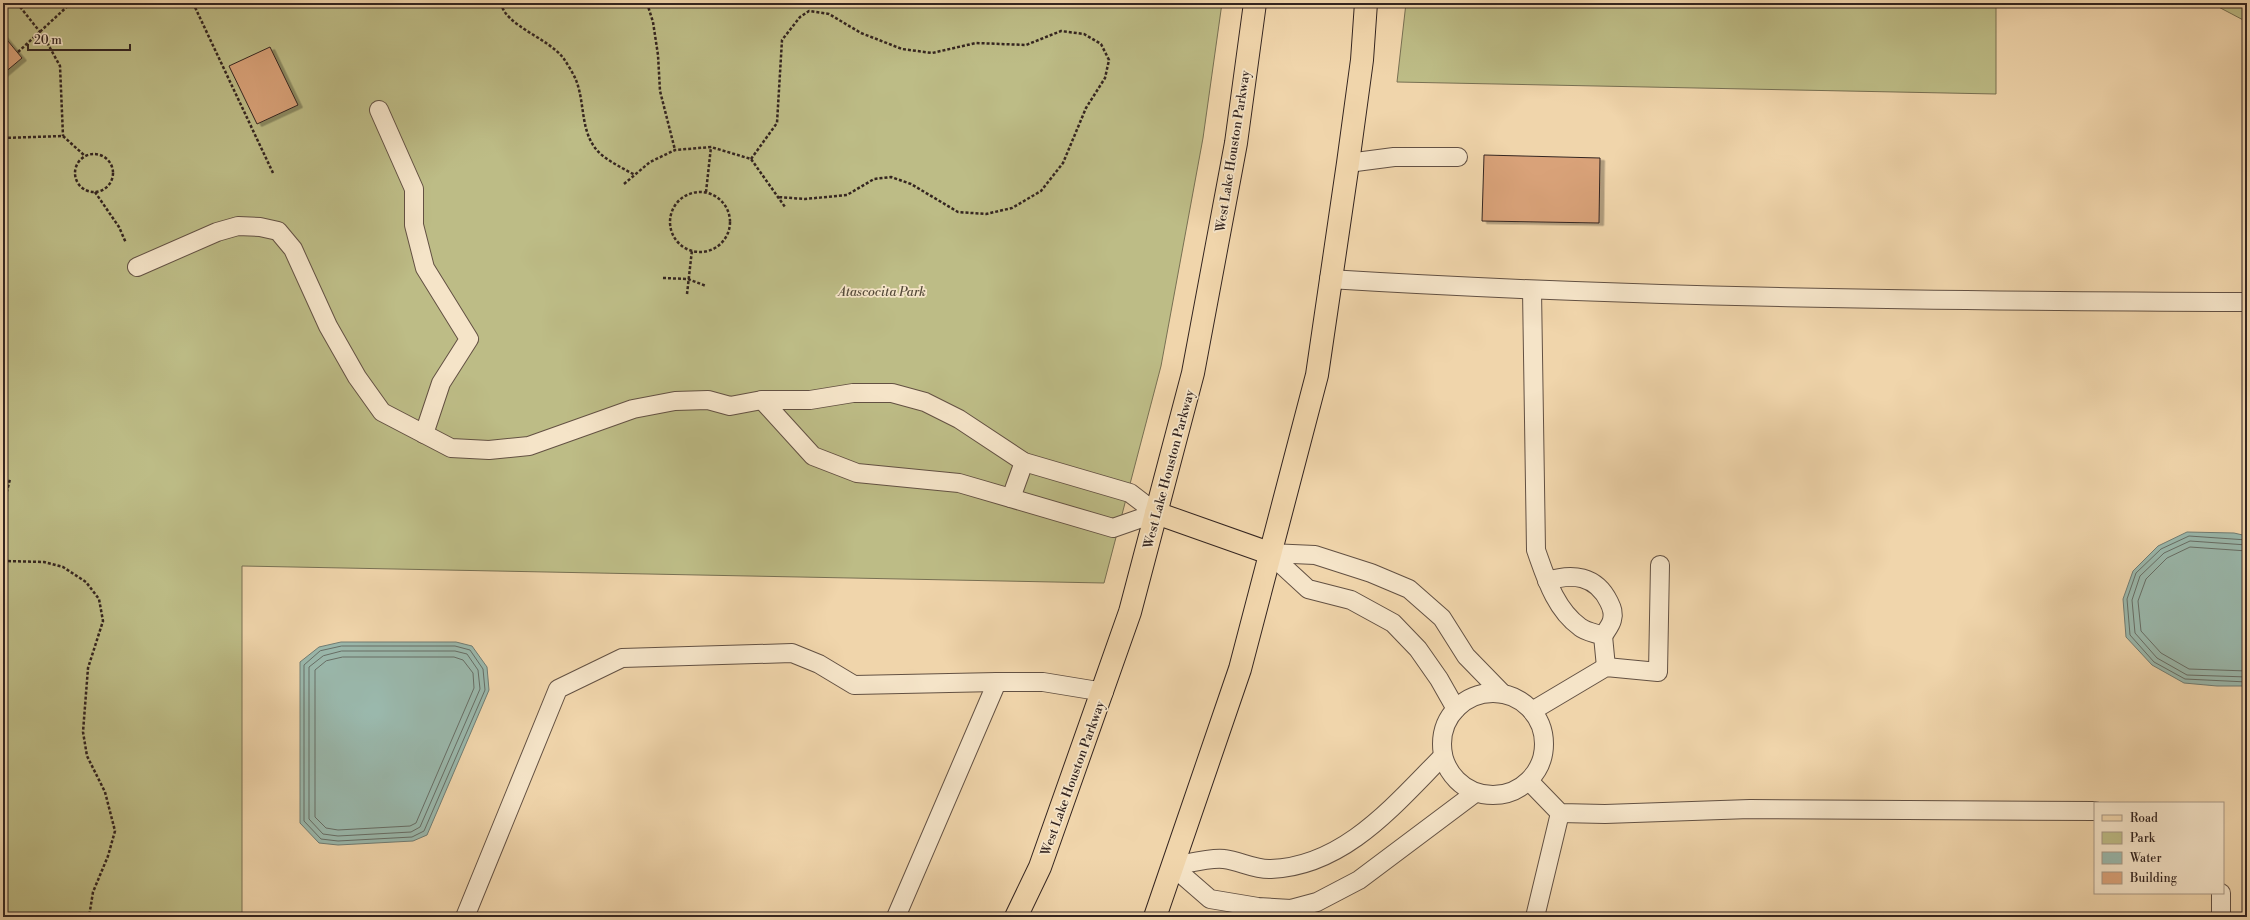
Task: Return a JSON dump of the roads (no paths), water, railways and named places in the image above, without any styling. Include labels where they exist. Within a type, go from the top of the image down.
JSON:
[{"type":"main road","name":"West Lake Houston Parkway","points":[[1016,917],[1040,867],[1104,692],[1130,612],[1193,373],[1236,143],[1255,3]]},
{"type":"main road","points":[[1155,917],[1240,669],[1269,553],[1317,375],[1329,280],[1348,163],[1362,60],[1366,3]]},
{"type":"main road","points":[[1156,513],[1269,553]]},
{"type":"lane","points":[[379,110],[414,189],[414,225],[425,268],[469,339],[441,383],[424,434]]},
{"type":"lane","points":[[1348,163],[1394,157],[1458,157]]},
{"type":"lane","points":[[137,267],[217,232],[238,226],[260,227],[278,231],[293,250],[328,326],[357,377],[382,412],[451,448],[490,450],[529,446],[633,409],[675,401],[708,400],[730,406],[762,400],[810,400],[853,393],[892,393],[926,402],[959,419],[1024,462],[1130,492],[1156,513]]},
{"type":"lane","points":[[1329,280],[1532,290],[1855,299],[2247,302]]},
{"type":"lane","points":[[1532,290],[1534,520],[1536,550],[1547,581],[1558,604],[1569,618],[1581,628],[1603,636]]},
{"type":"lane","points":[[762,400],[813,456],[857,472],[960,483],[1113,528],[1156,513]]},
{"type":"lane","points":[[1011,498],[1024,462]]},
{"type":"lane","points":[[1269,553],[1315,555],[1371,572],[1409,589],[1442,618],[1466,656],[1503,694]]},
{"type":"lane","points":[[1269,553],[1308,589],[1351,600],[1393,623],[1418,649],[1440,679],[1456,709]]},
{"type":"lane","points":[[1532,711],[1606,666],[1658,672],[1660,565]]},
{"type":"lane","points":[[1547,581],[1562,576],[1582,577],[1594,582],[1606,596],[1613,611],[1612,620],[1603,636],[1606,666]]},
{"type":"lane","points":[[465,917],[558,689],[622,658],[792,653],[819,664],[854,685],[1043,682],[1104,692]]},
{"type":"lane","points":[[896,917],[997,682]]},
{"type":"lane","points":[[1486,694],[1503,694],[1519,700],[1532,711],[1541,726],[1545,743],[1542,759],[1535,774],[1523,786],[1508,794],[1491,796],[1475,793],[1460,784],[1449,771],[1443,756],[1442,739],[1447,722],[1456,709],[1470,699],[1486,694]]},
{"type":"lane","points":[[1172,866],[1223,858],[1247,866],[1271,869],[1308,863],[1345,846],[1376,822],[1443,756]]},
{"type":"lane","points":[[1529,780],[1560,813],[1605,814],[1750,809],[2094,811]]},
{"type":"lane","points":[[1172,866],[1210,899],[1258,907],[1291,909],[1317,902],[1359,880],[1475,793]]},
{"type":"lane","points":[[1535,917],[1560,813]]},
{"type":"lane","points":[[2221,894],[2222,917]]},
{"type":"water","points":[[2187,532],[2234,533],[2247,536],[2247,686],[2217,686],[2184,683],[2152,665],[2126,637],[2123,599],[2133,571],[2158,546]]},
{"type":"water","points":[[341,642],[456,642],[472,646],[487,667],[489,690],[427,835],[413,841],[338,845],[319,843],[300,823],[300,662],[319,647]]},
{"type":"park label","name":"Atascocita Park","points":[[882,291]]}]
